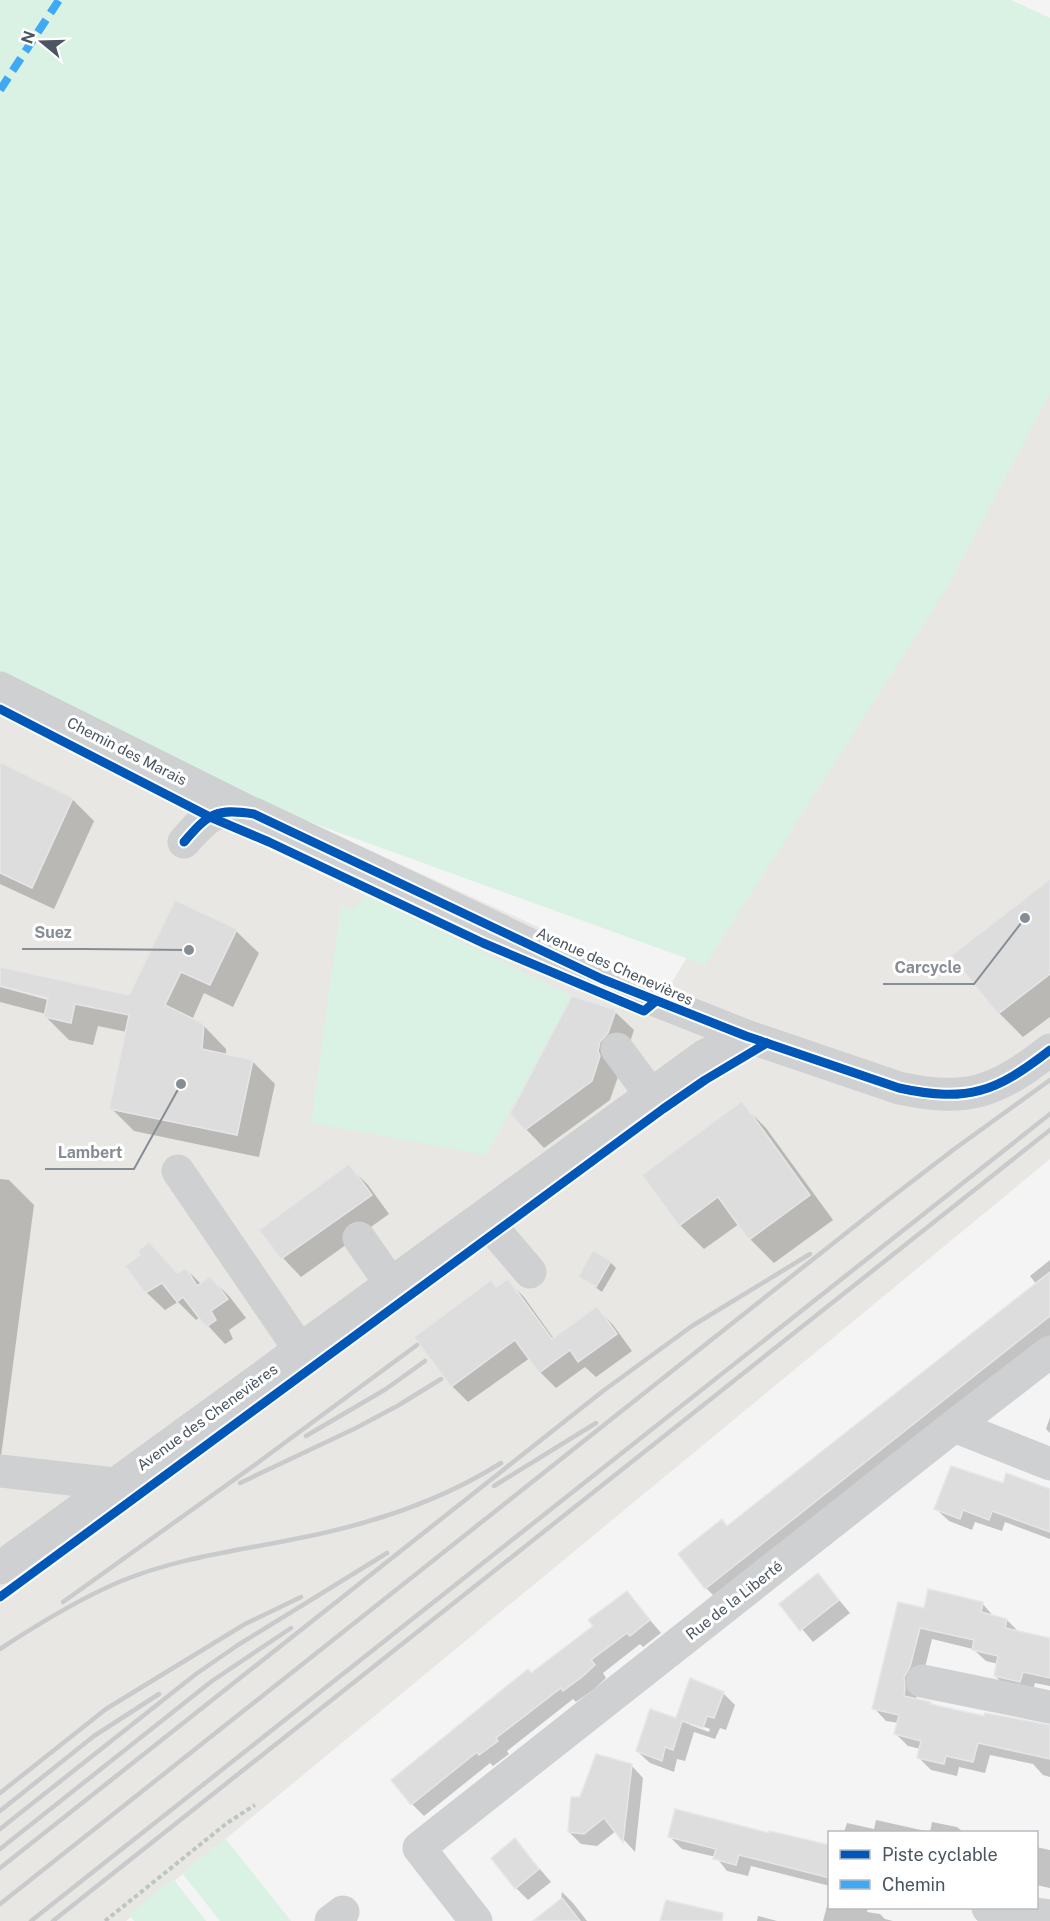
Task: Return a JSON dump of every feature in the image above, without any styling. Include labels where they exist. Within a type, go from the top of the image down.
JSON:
[{"type":"street","name":"Chemin des Marais","points":[[0,687],[254,814]]},
{"type":"street","name":"Avenue des Chenevières","points":[[184,842],[196,827],[214,814],[230,810],[254,814],[602,979],[746,1036],[899,1088],[941,1094],[982,1090],[1019,1074],[1050,1050]]},
{"type":"street","name":"Avenue des Chenevières","points":[[0,1568],[704,1056],[746,1036]]},
{"type":"street","points":[[618,1049],[651,1095]]},
{"type":"street","points":[[178,1171],[300,1350]]},
{"type":"street","points":[[487,1214],[496,1232],[530,1272]]},
{"type":"street","points":[[359,1238],[391,1284]]},
{"type":"street","name":"Rue de la Liberté","points":[[476,1921],[419,1848],[1050,1352]]},
{"type":"street","points":[[954,1426],[1050,1464]]},
{"type":"street","points":[[0,1471],[114,1484]]},
{"type":"street","points":[[922,1681],[1050,1707]]},
{"type":"street","points":[[996,1909],[1050,1916]]},
{"type":"path","points":[[105,1921],[227,1823],[255,1805]]},
{"type":"shaded area","points":[[1050,360],[1050,1159],[126,1921],[0,1921],[0,681],[669,987]]},
{"type":"green space","points":[[0,0],[1011,0],[1050,18],[1050,393],[948,586],[705,965],[108,749],[0,683]]},
{"type":"green space","points":[[365,895],[572,996],[486,1155],[311,1123],[341,906],[354,909]]},
{"type":"green space","points":[[225,1838],[291,1921],[220,1921],[182,1873]]},
{"type":"green space","points":[[173,1879],[206,1921],[134,1921],[129,1914]]},
{"type":"building","points":[[0,762],[73,798],[32,888],[0,873]]},
{"type":"building","points":[[1050,879],[1050,974],[998,1014],[951,956]]},
{"type":"building","points":[[175,900],[237,929],[210,985],[181,972],[165,1005],[204,1024],[202,1049],[253,1060],[237,1135],[109,1109],[129,1015],[75,1004],[71,1023],[44,1017],[48,998],[0,986],[0,967],[129,995]]},
{"type":"building","points":[[572,996],[616,1010],[608,1033],[600,1042],[598,1051],[600,1056],[592,1081],[525,1130],[510,1114]]},
{"type":"building","points":[[742,1101],[810,1195],[749,1240],[718,1197],[679,1226],[642,1175]]},
{"type":"building","points":[[349,1164],[372,1195],[281,1259],[259,1230]]},
{"type":"building","points":[[149,1242],[177,1273],[186,1268],[197,1286],[210,1276],[228,1299],[211,1311],[216,1320],[206,1327],[183,1297],[177,1302],[162,1283],[145,1293],[125,1266],[140,1255],[138,1251]]},
{"type":"building","points":[[593,1250],[611,1261],[596,1287],[578,1277]]},
{"type":"building","points":[[1050,1272],[1050,1316],[705,1589],[678,1554],[722,1519],[727,1526]]},
{"type":"building","points":[[508,1279],[552,1339],[597,1306],[617,1334],[578,1362],[570,1350],[539,1373],[515,1340],[451,1387],[414,1337],[491,1280],[496,1287]]},
{"type":"building","points":[[951,1466],[1003,1483],[1006,1473],[1050,1489],[1050,1532],[992,1511],[989,1520],[963,1510],[960,1519],[934,1509]]},
{"type":"building","points":[[818,1573],[839,1600],[800,1631],[779,1604]]},
{"type":"building","points":[[928,1589],[983,1602],[981,1612],[1007,1619],[1005,1628],[1050,1638],[1050,1678],[1023,1672],[1020,1682],[994,1676],[998,1656],[972,1650],[974,1640],[920,1628],[910,1667],[904,1677],[904,1696],[984,1716],[985,1713],[1050,1725],[1050,1759],[978,1743],[973,1762],[946,1756],[944,1764],[917,1758],[921,1741],[894,1734],[899,1715],[872,1709],[898,1602],[924,1608]]},
{"type":"building","points":[[627,1591],[650,1620],[630,1636],[627,1633],[591,1660],[595,1665],[582,1677],[563,1691],[561,1688],[496,1738],[498,1741],[479,1755],[477,1752],[411,1805],[391,1780],[528,1669],[531,1673],[593,1626],[588,1620]]},
{"type":"building","points":[[690,1678],[724,1692],[714,1718],[707,1716],[703,1728],[682,1721],[673,1750],[665,1747],[662,1761],[636,1751],[650,1709],[676,1718]]},
{"type":"building","points":[[596,1754],[632,1764],[623,1842],[604,1818],[584,1834],[568,1832],[571,1797],[580,1797]]},
{"type":"building","points":[[675,1809],[769,1833],[769,1831],[828,1845],[828,1877],[739,1855],[736,1865],[713,1859],[716,1849],[668,1837]]},
{"type":"building","points":[[515,1838],[539,1869],[515,1889],[491,1858]]},
{"type":"building","points":[[562,1898],[580,1921],[533,1921]]},
{"type":"building","points":[[666,1900],[723,1913],[722,1921],[660,1921]]},
{"type":"railway","points":[[0,1904],[884,1203],[1050,1080]]},
{"type":"railway","points":[[31,1921],[1050,1114]]},
{"type":"railway","points":[[53,1921],[1050,1130]]},
{"type":"railway","points":[[0,1868],[603,1391],[692,1326],[810,1254]]},
{"type":"railway","points":[[63,1602],[417,1345]]},
{"type":"railway","points":[[306,1436],[386,1389],[425,1361]]},
{"type":"railway","points":[[240,1483],[356,1428],[441,1379]]},
{"type":"railway","points":[[494,1486],[596,1423]]},
{"type":"railway","points":[[0,1649],[73,1605],[141,1573],[187,1560],[356,1525],[406,1509],[455,1489],[501,1463]]},
{"type":"railway","points":[[0,1829],[196,1674],[238,1645],[387,1553]]},
{"type":"railway","points":[[0,1793],[106,1709],[245,1624],[301,1597]]},
{"type":"railway","points":[[0,1849],[212,1681],[291,1628]]},
{"type":"railway","points":[[0,1811],[94,1736],[159,1694]]},
{"type":"marked path","points":[[0,90],[59,0]]},
{"type":"cycle path","points":[[0,709],[210,817],[269,842],[483,943],[644,1011],[656,1001]]},
{"type":"cycle path","points":[[184,842],[200,825],[214,815],[231,812],[254,814],[602,979],[746,1036],[899,1088],[944,1094],[963,1094],[980,1090],[1013,1076],[1050,1050]]},
{"type":"cycle path","points":[[0,1597],[663,1109],[705,1080],[767,1043]]},
{"type":"place","name":"Carcycle","points":[[1025,918]]},
{"type":"place","name":"Suez","points":[[189,950]]},
{"type":"place","name":"Lambert","points":[[181,1084]]}]
